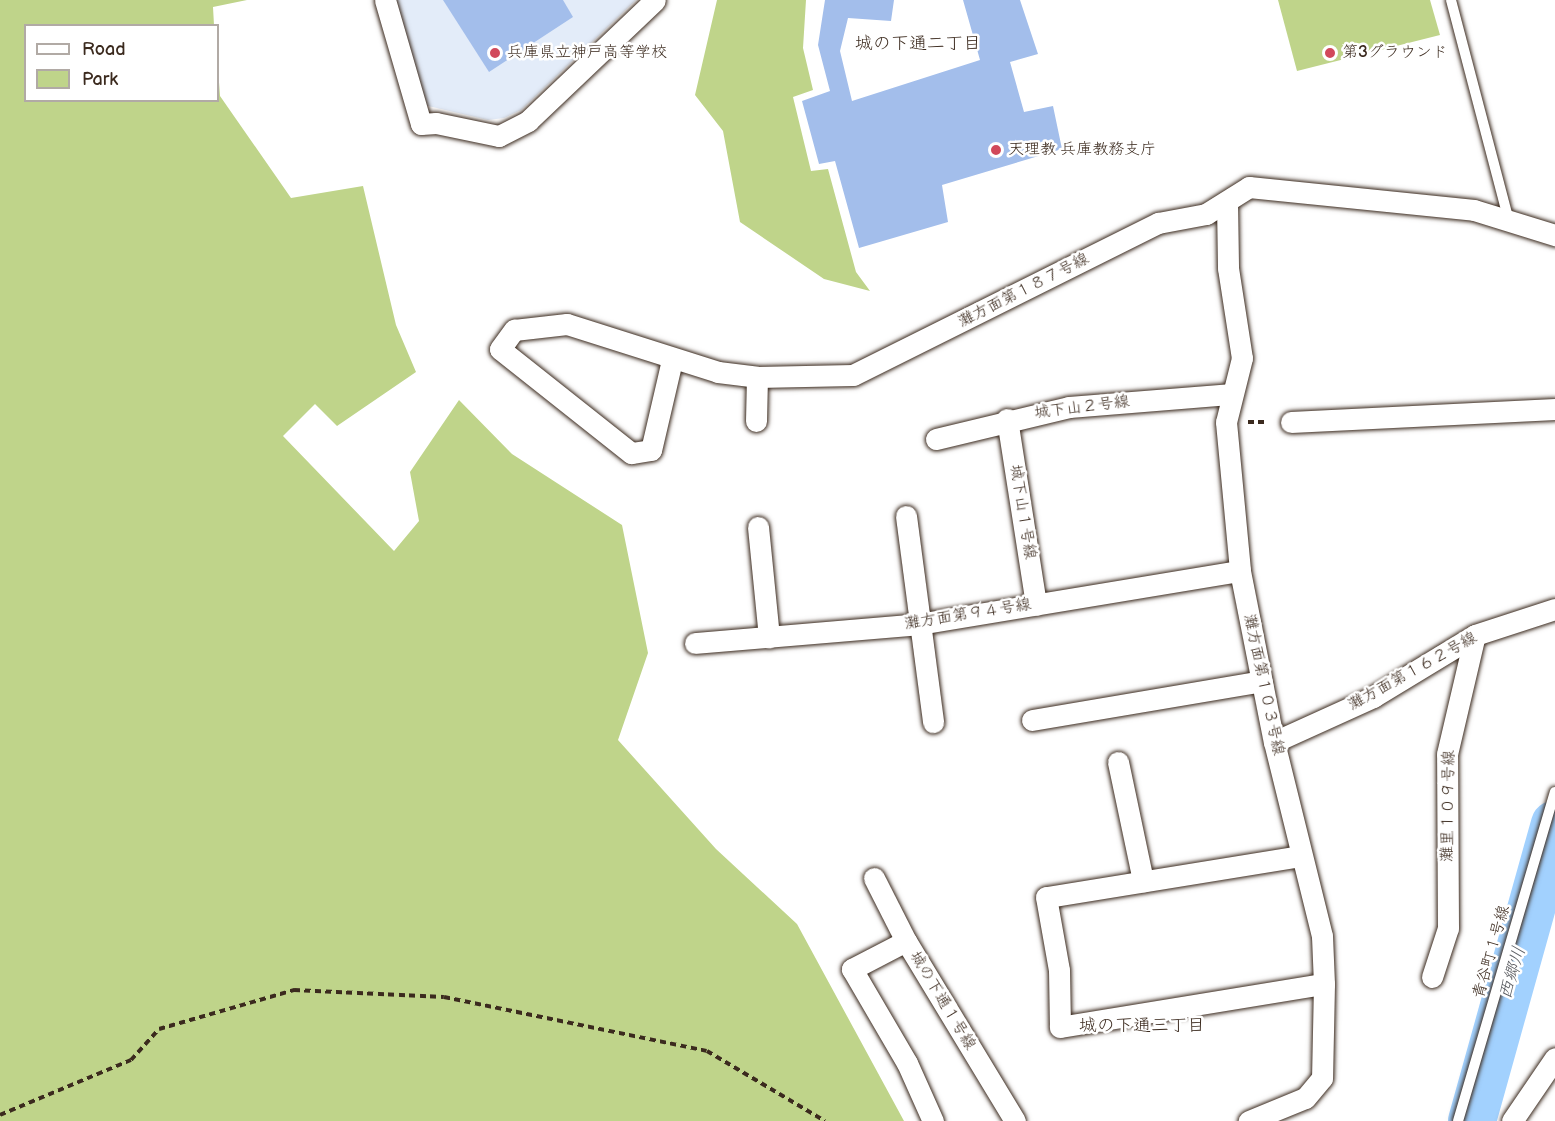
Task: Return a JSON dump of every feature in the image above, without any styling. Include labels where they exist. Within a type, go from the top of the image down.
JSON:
[{"type":"street","points":[[385,0],[421,124],[436,123],[500,136],[528,122],[655,0]]},
{"type":"street","name":"灘方面第１８７号線","points":[[672,360],[651,450],[631,453],[500,349],[514,330],[567,324],[672,360],[757,377],[853,375],[954,328],[1158,223],[1206,213],[1249,187],[1474,210],[1555,235]]},
{"type":"street","name":"灘方面第１０３号線","points":[[1227,202],[1228,268],[1242,358],[1226,422],[1239,571],[1274,742],[1300,856],[1322,936],[1324,984],[1322,1078],[1305,1098],[1249,1121]]},
{"type":"street","points":[[756,421],[757,377]]},
{"type":"street","name":"城下山２号線","points":[[936,439],[1007,419],[1069,407],[1232,394]]},
{"type":"street","points":[[1291,422],[1555,409]]},
{"type":"street","name":"城下山１号線","points":[[1007,419],[1036,605]]},
{"type":"street","points":[[906,516],[933,722]]},
{"type":"street","points":[[758,527],[769,637]]},
{"type":"street","name":"灘方面第９４号線","points":[[695,643],[919,624],[1239,571]]},
{"type":"street","name":"灘方面第１６２号線","points":[[1274,742],[1373,697],[1475,635],[1555,609]]},
{"type":"street","name":"灘里１０９号線","points":[[1432,977],[1448,928],[1447,754],[1475,635]]},
{"type":"street","points":[[1032,720],[1262,681]]},
{"type":"street","points":[[1118,762],[1143,881]]},
{"type":"street","points":[[1300,856],[1046,897],[1059,970],[1060,1026],[1324,984]]},
{"type":"street","name":"城の下通１号線","points":[[874,878],[906,941],[1015,1121]]},
{"type":"street","points":[[906,941],[852,969],[907,1063],[933,1121]]},
{"type":"street","points":[[1512,1121],[1555,1058]]},
{"type":"lane","points":[[1451,0],[1509,221]]},
{"type":"lane","name":"青谷町１号線","points":[[1458,1121],[1555,792]]},
{"type":"path","points":[[1226,422],[1291,422]]},
{"type":"path","points":[[0,1115],[131,1060],[159,1029],[294,990],[444,997],[707,1051],[825,1121]]},
{"type":"shaded area","name":"兵庫県立神戸高等学校","points":[[396,0],[636,0],[521,110],[504,118],[488,120],[424,105]]},
{"type":"green space","points":[[0,0],[247,0],[213,7],[214,24],[24,24],[24,102],[219,102],[219,82],[220,96],[291,198],[363,186],[396,325],[416,372],[337,426],[315,404],[283,436],[394,551],[419,521],[410,472],[459,400],[512,454],[622,525],[648,653],[618,740],[716,849],[797,924],[904,1121],[0,1121]]},
{"type":"green space","points":[[717,0],[806,0],[803,48],[813,90],[793,97],[811,171],[828,169],[856,272],[870,291],[824,279],[740,222],[723,131],[695,95]]},
{"type":"green space","name":"第3グラウンド","points":[[1278,0],[1430,0],[1440,35],[1297,71]]},
{"type":"building","points":[[443,0],[563,0],[573,17],[489,72]]},
{"type":"building","points":[[825,0],[894,0],[891,21],[848,18],[840,51],[852,101],[980,60],[963,0],[1020,0],[1038,54],[1010,62],[1024,112],[1053,106],[1062,149],[942,185],[948,222],[859,248],[835,161],[819,164],[802,101],[830,91],[818,45]]},
{"type":"waterway","name":"西郷川","points":[[1472,1121],[1555,824]]},
{"type":"place","name":"兵庫県立神戸高等学校","points":[[495,53]]},
{"type":"place","name":"第3グラウンド","points":[[1330,53]]},
{"type":"place","name":"天理教 兵庫教務支庁","points":[[996,150]]},
{"type":"district","name":"城の下通二丁目","points":[[918,44]]},
{"type":"district","name":"城の下通三丁目","points":[[1142,1026]]}]
